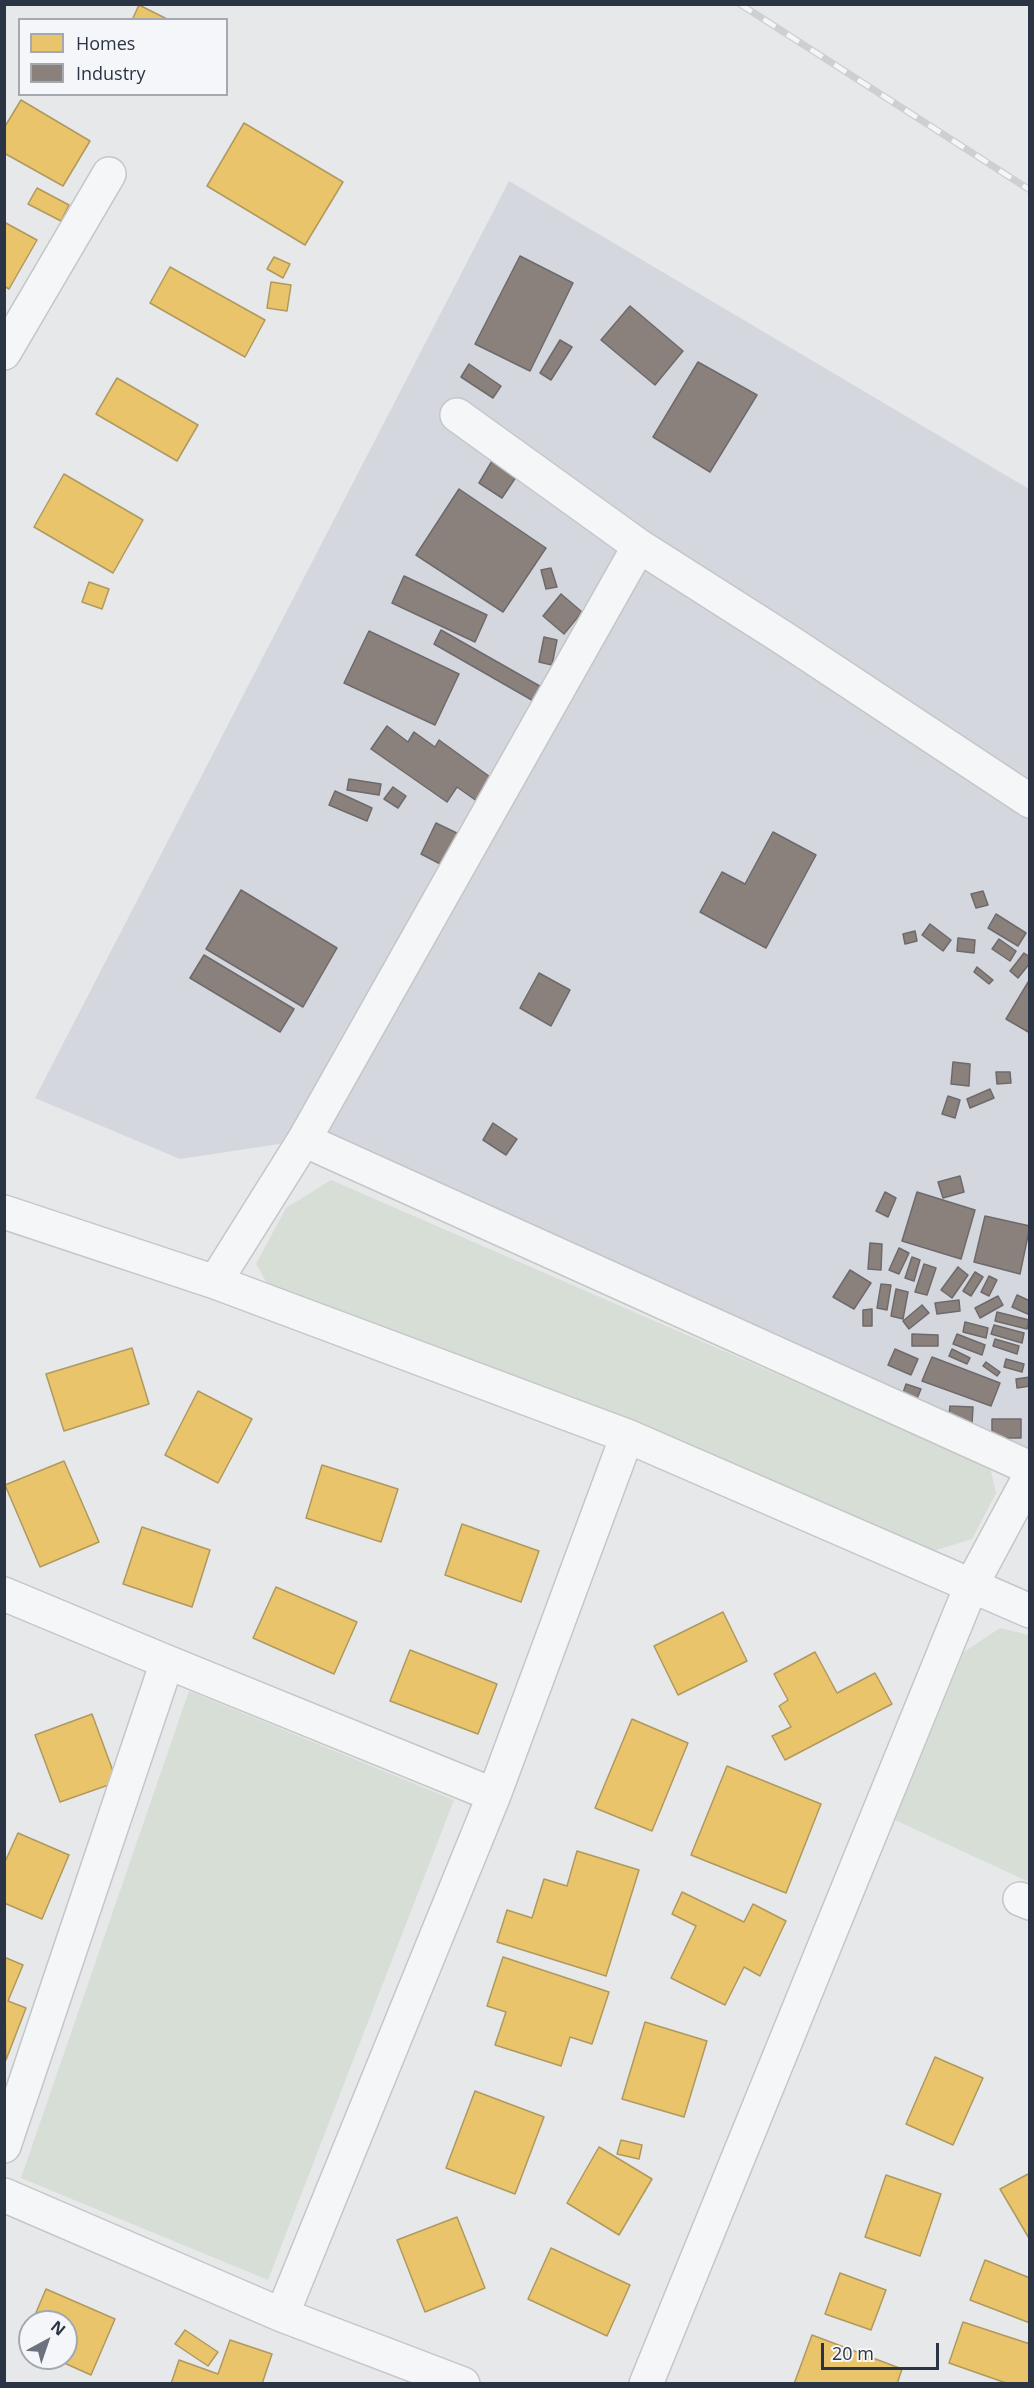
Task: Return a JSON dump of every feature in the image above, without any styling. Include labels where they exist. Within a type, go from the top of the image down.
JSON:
[{"type":"street","points":[[4,353],[109,174]]},
{"type":"street","points":[[457,416],[639,546],[1029,801]]},
{"type":"street","points":[[215,1282],[304,1140],[639,546]]},
{"type":"street","points":[[304,1140],[1029,1467]]},
{"type":"street","points":[[4,1212],[215,1282],[627,1436],[972,1584],[1029,1611]]},
{"type":"street","points":[[282,2315],[494,1795],[627,1436]]},
{"type":"street","points":[[646,2384],[972,1584],[1029,1476]]},
{"type":"street","points":[[4,1594],[494,1795]]},
{"type":"street","points":[[4,2146],[167,1662]]},
{"type":"street","points":[[4,2194],[282,2315],[463,2384]]},
{"type":"shaded area","points":[[509,181],[1029,489],[1029,1463],[312,1139],[180,1159],[35,1098]]},
{"type":"shaded area","points":[[331,1180],[990,1467],[996,1493],[972,1539],[923,1554],[271,1290],[256,1264],[286,1208]]},
{"type":"shaded area","points":[[1000,1628],[1029,1635],[1029,1882],[895,1820],[964,1652]]},
{"type":"shaded area","points":[[189,1691],[454,1800],[268,2280],[21,2178]]},
{"type":"building: Homes","points":[[139,5],[165,18],[133,18]]},
{"type":"building: Homes","points":[[21,100],[90,141],[63,186],[4,153],[4,128]]},
{"type":"building: Homes","points":[[244,123],[343,182],[305,245],[207,186]]},
{"type":"building: Homes","points":[[37,188],[69,205],[61,221],[28,204]]},
{"type":"building: Homes","points":[[4,222],[37,240],[9,289],[4,286]]},
{"type":"building: Homes","points":[[274,257],[290,264],[283,278],[267,269]]},
{"type":"building: Homes","points":[[170,267],[265,320],[245,357],[150,303]]},
{"type":"building: Homes","points":[[271,282],[291,285],[287,311],[267,308]]},
{"type":"building: Homes","points":[[117,378],[198,425],[177,461],[96,414]]},
{"type":"building: Homes","points":[[64,474],[143,520],[113,573],[34,527]]},
{"type":"building: Homes","points":[[89,582],[109,589],[102,609],[82,602]]},
{"type":"building: Homes","points":[[132,1348],[149,1404],[64,1431],[46,1374]]},
{"type":"building: Homes","points":[[198,1391],[252,1419],[218,1483],[165,1455]]},
{"type":"building: Homes","points":[[64,1461],[99,1542],[40,1567],[5,1485]]},
{"type":"building: Homes","points":[[322,1465],[398,1489],[381,1542],[306,1518]]},
{"type":"building: Homes","points":[[462,1524],[539,1551],[521,1602],[445,1575]]},
{"type":"building: Homes","points":[[142,1527],[210,1550],[192,1607],[123,1584]]},
{"type":"building: Homes","points":[[276,1587],[357,1622],[334,1674],[253,1638]]},
{"type":"building: Homes","points":[[723,1612],[747,1661],[678,1695],[654,1646]]},
{"type":"building: Homes","points":[[410,1650],[497,1684],[478,1734],[390,1701]]},
{"type":"building: Homes","points":[[815,1652],[837,1693],[875,1673],[892,1704],[785,1760],[772,1736],[791,1727],[779,1706],[788,1700],[774,1674]]},
{"type":"building: Homes","points":[[92,1714],[117,1782],[60,1802],[35,1735]]},
{"type":"building: Homes","points":[[632,1719],[688,1743],[652,1831],[595,1808]]},
{"type":"building: Homes","points":[[727,1766],[821,1804],[786,1893],[691,1855]]},
{"type":"building: Homes","points":[[18,1833],[69,1855],[42,1919],[4,1903],[4,1864]]},
{"type":"building: Homes","points":[[577,1851],[639,1870],[606,1976],[497,1942],[507,1910],[532,1918],[544,1879],[567,1886]]},
{"type":"building: Homes","points":[[682,1892],[744,1922],[753,1904],[786,1921],[760,1976],[744,1967],[725,2005],[671,1978],[696,1926],[672,1914]]},
{"type":"building: Homes","points":[[4,1957],[23,1965],[8,2001],[26,2008],[6,2060]]},
{"type":"building: Homes","points":[[503,1957],[609,1992],[592,2044],[570,2037],[561,2066],[495,2045],[506,2012],[487,2006]]},
{"type":"building: Homes","points":[[645,2022],[707,2041],[684,2117],[622,2099]]},
{"type":"building: Homes","points":[[935,2057],[983,2078],[953,2145],[906,2124]]},
{"type":"building: Homes","points":[[475,2091],[544,2117],[515,2194],[446,2168]]},
{"type":"building: Homes","points":[[621,2140],[642,2145],[639,2159],[617,2154]]},
{"type":"building: Homes","points":[[599,2147],[652,2179],[619,2235],[567,2203]]},
{"type":"building: Homes","points":[[1030,2173],[1030,2240],[1000,2189]]},
{"type":"building: Homes","points":[[886,2175],[941,2194],[920,2256],[865,2237]]},
{"type":"building: Homes","points":[[457,2217],[485,2288],[425,2312],[397,2240]]},
{"type":"building: Homes","points":[[551,2248],[630,2285],[607,2336],[528,2299]]},
{"type":"building: Homes","points":[[985,2260],[1030,2278],[1030,2323],[970,2300]]},
{"type":"building: Homes","points":[[840,2273],[886,2290],[871,2330],[825,2314]]},
{"type":"building: Homes","points":[[46,2289],[115,2319],[91,2375],[78,2369],[78,2310],[37,2310]]},
{"type":"building: Homes","points":[[963,2322],[1030,2344],[1030,2384],[1009,2384],[949,2363]]},
{"type":"building: Homes","points":[[185,2330],[218,2352],[208,2366],[175,2344]]},
{"type":"building: Homes","points":[[812,2335],[902,2369],[897,2384],[794,2384]]},
{"type":"building: Homes","points":[[230,2340],[272,2354],[262,2384],[171,2384],[179,2360],[218,2374]]},
{"type":"building: Industry","points":[[520,256],[573,283],[530,371],[475,344]]},
{"type":"building: Industry","points":[[630,306],[683,351],[655,385],[601,340]]},
{"type":"building: Industry","points":[[560,340],[572,347],[551,380],[540,373]]},
{"type":"building: Industry","points":[[698,362],[757,395],[710,472],[653,437]]},
{"type":"building: Industry","points":[[469,364],[501,386],[493,398],[461,377]]},
{"type":"building: Industry","points":[[492,461],[516,477],[502,498],[479,483]]},
{"type":"building: Industry","points":[[459,489],[546,548],[503,612],[416,555]]},
{"type":"building: Industry","points":[[551,568],[557,587],[546,589],[541,570]]},
{"type":"building: Industry","points":[[404,576],[487,615],[475,642],[392,603]]},
{"type":"building: Industry","points":[[561,594],[582,612],[564,634],[543,616]]},
{"type":"building: Industry","points":[[441,630],[545,689],[537,703],[434,644]]},
{"type":"building: Industry","points":[[369,631],[459,674],[435,725],[344,683]]},
{"type":"building: Industry","points":[[544,637],[557,640],[552,665],[539,662]]},
{"type":"building: Industry","points":[[387,726],[408,742],[414,732],[435,747],[439,740],[497,782],[481,804],[457,787],[447,802],[371,749]]},
{"type":"building: Industry","points":[[349,779],[381,784],[379,795],[347,790]]},
{"type":"building: Industry","points":[[393,787],[406,796],[398,808],[384,799]]},
{"type":"building: Industry","points":[[335,791],[372,808],[367,821],[329,805]]},
{"type":"building: Industry","points":[[436,823],[465,837],[450,869],[421,854]]},
{"type":"building: Industry","points":[[773,832],[816,855],[766,948],[700,912],[722,872],[745,884]]},
{"type":"building: Industry","points":[[241,890],[337,948],[303,1007],[206,949]]},
{"type":"building: Industry","points":[[983,891],[988,905],[976,908],[971,894]]},
{"type":"building: Industry","points":[[996,914],[1026,933],[1018,946],[988,928]]},
{"type":"building: Industry","points":[[930,924],[951,940],[943,951],[922,935]]},
{"type":"building: Industry","points":[[915,931],[917,941],[905,944],[903,934]]},
{"type":"building: Industry","points":[[958,938],[975,940],[974,953],[957,951]]},
{"type":"building: Industry","points":[[999,939],[1016,951],[1010,961],[992,949]]},
{"type":"building: Industry","points":[[1024,953],[1030,957],[1030,963],[1018,978],[1010,971]]},
{"type":"building: Industry","points":[[204,955],[294,1009],[280,1032],[190,978]]},
{"type":"building: Industry","points":[[977,967],[993,980],[989,984],[974,972]]},
{"type":"building: Industry","points":[[539,973],[570,990],[551,1026],[520,1008]]},
{"type":"building: Industry","points":[[1030,979],[1030,1033],[1006,1019]]},
{"type":"building: Industry","points":[[953,1062],[970,1064],[969,1086],[951,1084]]},
{"type":"building: Industry","points":[[996,1072],[1010,1072],[1011,1083],[997,1084]]},
{"type":"building: Industry","points":[[990,1089],[994,1098],[970,1108],[967,1099]]},
{"type":"building: Industry","points":[[948,1096],[960,1100],[955,1118],[942,1114]]},
{"type":"building: Industry","points":[[493,1123],[517,1139],[506,1155],[483,1140]]},
{"type":"building: Industry","points":[[960,1176],[964,1192],[943,1198],[938,1182]]},
{"type":"building: Industry","points":[[885,1192],[896,1198],[888,1217],[876,1211]]},
{"type":"building: Industry","points":[[917,1192],[975,1210],[961,1259],[902,1241]]},
{"type":"building: Industry","points":[[985,1216],[1030,1226],[1020,1274],[974,1262]]},
{"type":"building: Industry","points":[[870,1243],[882,1244],[881,1270],[868,1269]]},
{"type":"building: Industry","points":[[899,1248],[909,1253],[899,1274],[889,1270]]},
{"type":"building: Industry","points":[[912,1257],[920,1260],[914,1281],[905,1278]]},
{"type":"building: Industry","points":[[924,1264],[936,1268],[927,1295],[915,1292]]},
{"type":"building: Industry","points":[[958,1267],[968,1275],[952,1298],[941,1290]]},
{"type":"building: Industry","points":[[850,1270],[871,1283],[854,1309],[833,1297]]},
{"type":"building: Industry","points":[[975,1272],[983,1277],[971,1296],[963,1291]]},
{"type":"building: Industry","points":[[989,1276],[997,1280],[989,1296],[981,1292]]},
{"type":"building: Industry","points":[[881,1284],[891,1285],[887,1310],[877,1308]]},
{"type":"building: Industry","points":[[896,1289],[908,1292],[903,1319],[891,1316]]},
{"type":"building: Industry","points":[[1017,1295],[1030,1301],[1030,1315],[1012,1307]]},
{"type":"building: Industry","points":[[998,1296],[1003,1305],[980,1318],[975,1308]]},
{"type":"building: Industry","points":[[959,1300],[960,1311],[937,1314],[935,1303]]},
{"type":"building: Industry","points":[[922,1305],[929,1313],[909,1329],[903,1321]]},
{"type":"building: Industry","points":[[872,1309],[872,1326],[863,1326],[863,1310]]},
{"type":"building: Industry","points":[[997,1312],[1029,1320],[1027,1329],[995,1321]]},
{"type":"building: Industry","points":[[965,1322],[988,1328],[986,1338],[963,1332]]},
{"type":"building: Industry","points":[[994,1325],[1024,1333],[1022,1343],[991,1334]]},
{"type":"building: Industry","points":[[912,1334],[938,1335],[938,1346],[912,1346]]},
{"type":"building: Industry","points":[[957,1334],[985,1345],[982,1355],[953,1344]]},
{"type":"building: Industry","points":[[995,1339],[1019,1346],[1017,1354],[993,1346]]},
{"type":"building: Industry","points":[[895,1349],[918,1359],[911,1375],[888,1365]]},
{"type":"building: Industry","points":[[952,1349],[970,1358],[967,1364],[949,1356]]},
{"type":"building: Industry","points":[[932,1357],[1000,1383],[991,1406],[922,1381]]},
{"type":"building: Industry","points":[[1006,1359],[1024,1364],[1022,1372],[1004,1367]]},
{"type":"building: Industry","points":[[986,1362],[1000,1372],[997,1376],[983,1366]]},
{"type":"building: Industry","points":[[1030,1377],[1030,1386],[1017,1388],[1016,1379]]},
{"type":"building: Industry","points":[[906,1384],[921,1389],[916,1401],[902,1396]]},
{"type":"building: Industry","points":[[950,1406],[973,1407],[972,1424],[948,1423]]},
{"type":"building: Industry","points":[[992,1419],[1021,1419],[1021,1438],[992,1438]]},
{"type":"railway","points":[[740,4],[1030,190]]}]
